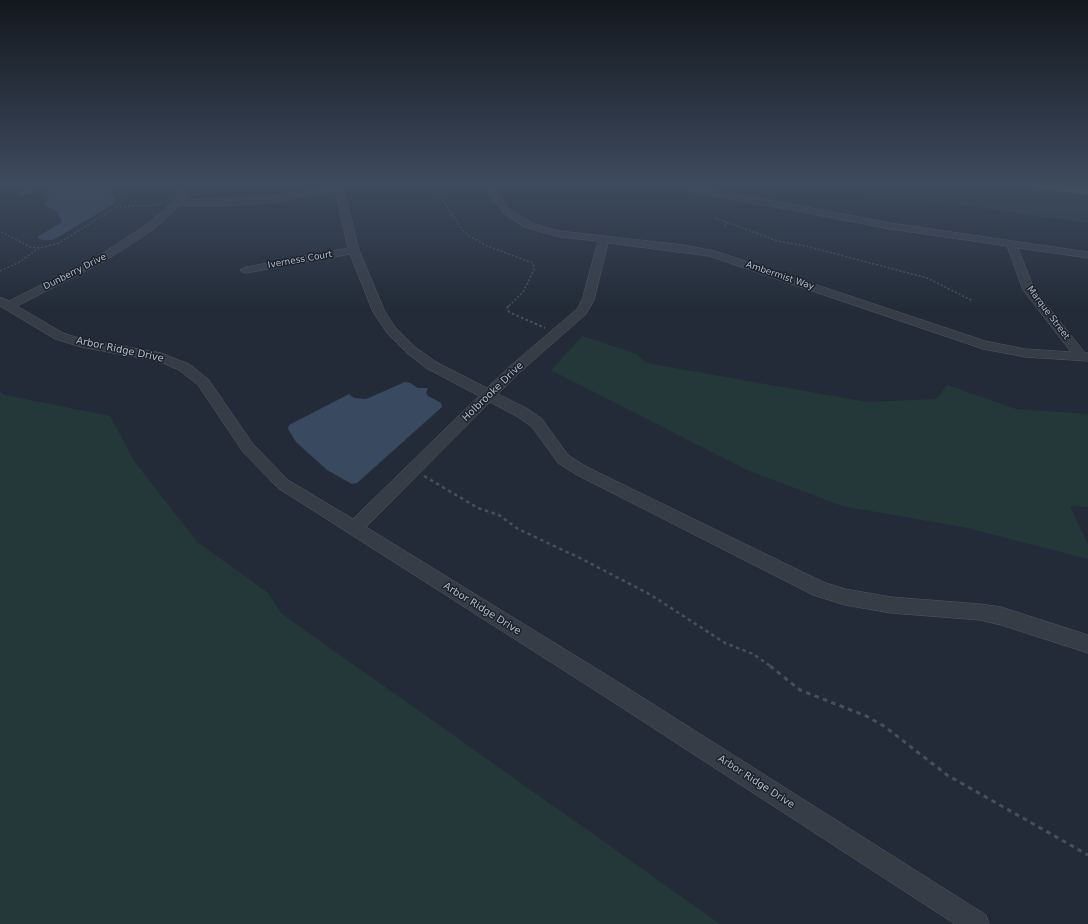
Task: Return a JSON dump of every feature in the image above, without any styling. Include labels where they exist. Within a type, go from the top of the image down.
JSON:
[{"type":"street","name":"Dunberry Drive","points":[[4,303],[101,259],[152,225]]},
{"type":"street","points":[[347,225],[354,250],[379,312],[390,330],[411,350],[431,365],[523,413],[537,423],[563,459],[582,471],[819,588],[845,597],[891,605],[980,612],[1001,616],[1088,644]]},
{"type":"street","name":"Ambermist Way","points":[[528,225],[560,234],[683,248],[711,253],[983,345],[1025,353],[1084,357]]},
{"type":"street","points":[[890,225],[1088,255]]},
{"type":"street","name":"Holbrooke Drive","points":[[354,529],[514,370],[575,319],[588,300],[604,239]]},
{"type":"street","name":"Marque Street","points":[[1011,243],[1029,290],[1084,357]]},
{"type":"street","name":"Iverness Court","points":[[246,270],[354,250]]},
{"type":"street","name":"Arbor Ridge Drive","points":[[4,303],[59,336],[81,343],[161,357],[184,367],[203,382],[248,448],[283,484],[618,693],[977,924]]},
{"type":"path","points":[[0,271],[18,263],[39,248],[65,240],[88,225]]},
{"type":"path","points":[[461,225],[468,235],[487,246],[533,263],[534,270],[523,292],[508,305],[507,309],[509,312],[557,334]]},
{"type":"path","points":[[735,225],[778,241],[806,246],[926,278],[973,301]]},
{"type":"path","points":[[1,232],[30,247],[39,248]]},
{"type":"path","points":[[413,469],[437,485],[451,490],[478,508],[499,515],[528,534],[582,558],[616,578],[651,595],[725,643],[753,654],[781,673],[800,690],[866,716],[884,726],[946,775],[1088,855]]},
{"type":"shaded area","points":[[583,336],[637,354],[646,363],[867,402],[937,399],[947,385],[1016,409],[1088,414],[1088,507],[1070,506],[1088,545],[1088,559],[968,528],[842,506],[747,470],[551,370]]},
{"type":"shaded area","points":[[0,392],[5,395],[110,416],[134,461],[197,542],[268,593],[282,614],[720,924],[0,924]]},
{"type":"water","points":[[57,225],[78,225],[52,240],[42,240],[37,237]]},
{"type":"water","points":[[405,382],[418,388],[428,388],[426,393],[428,396],[441,403],[442,407],[357,483],[352,484],[327,470],[296,442],[288,429],[289,425],[349,394],[354,398],[366,399]]}]
